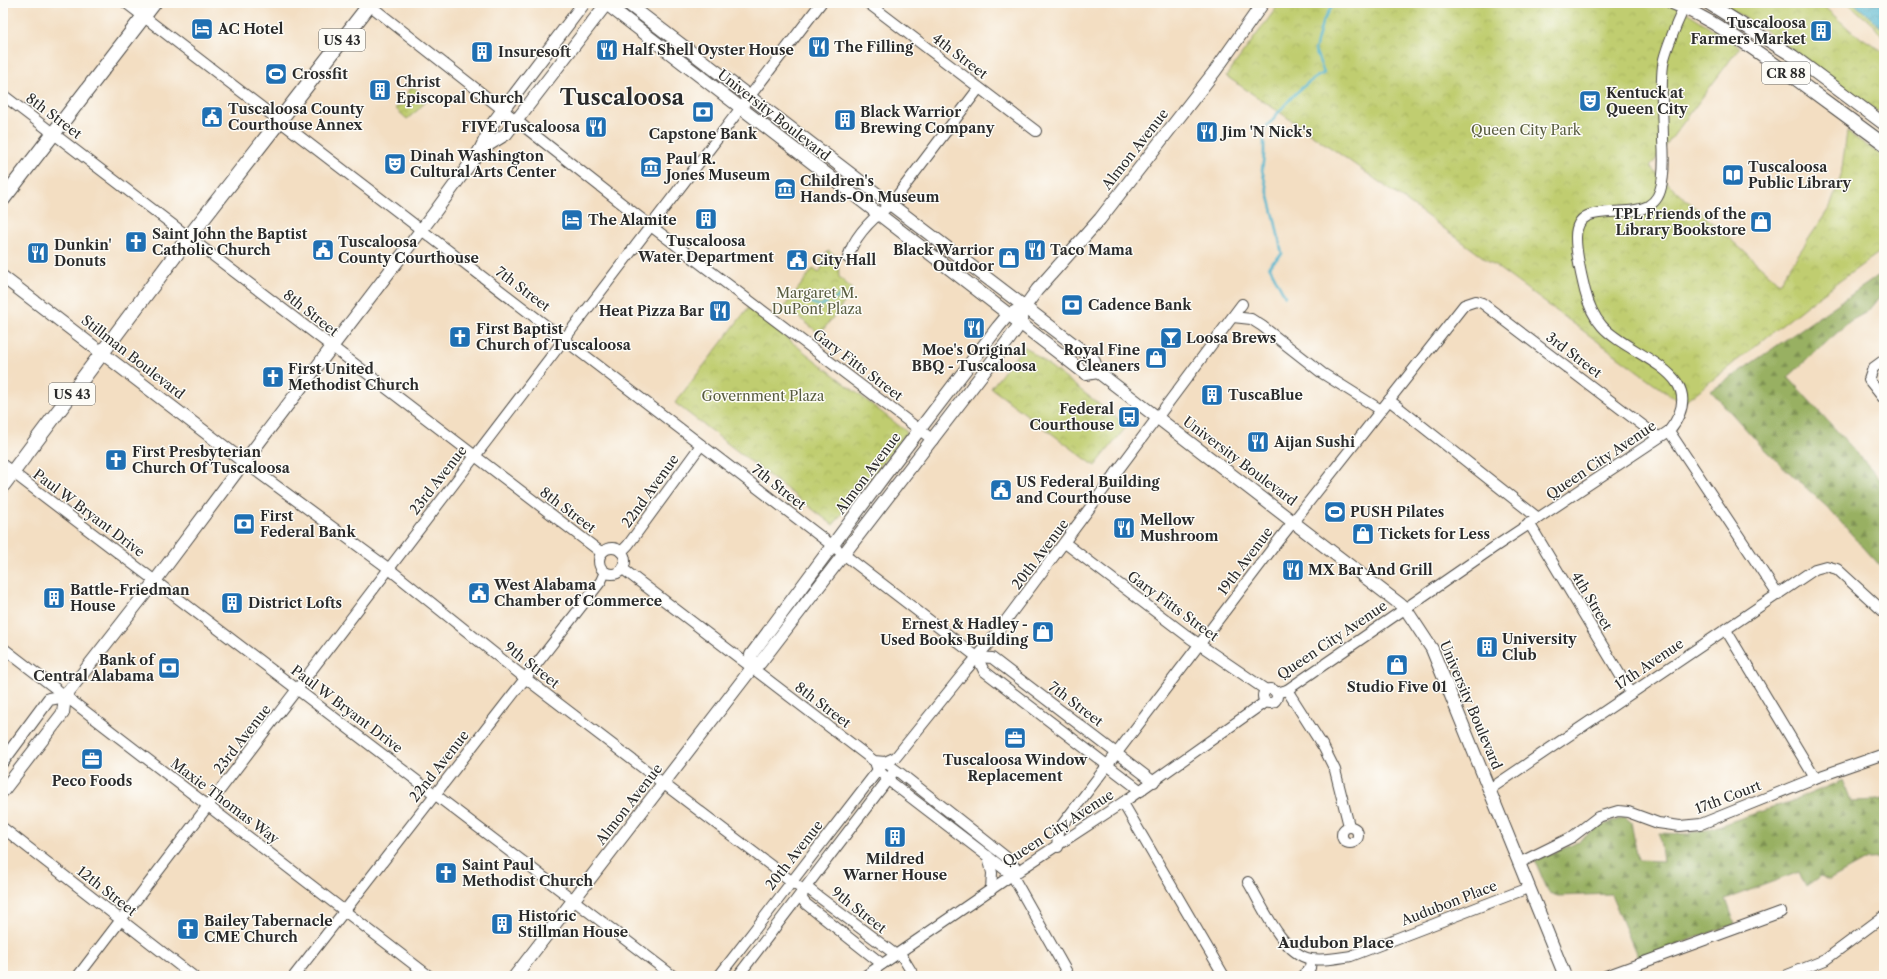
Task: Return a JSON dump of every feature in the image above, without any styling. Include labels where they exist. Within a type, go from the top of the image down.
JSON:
[{"type":"highway","points":[[3,200],[154,3]]},
{"type":"highway","name":"US 43","points":[[3,485],[8,468],[102,353],[188,237],[369,4]]},
{"type":"main road","points":[[3,791],[63,713],[65,696],[155,581],[244,462],[422,230],[480,150],[493,123],[584,3]]},
{"type":"main road","points":[[480,150],[506,134],[606,3]]},
{"type":"main road","name":"University Boulevard","points":[[606,3],[741,109],[1086,374],[1098,372]]},
{"type":"main road","name":"University Boulevard","points":[[627,3],[891,204],[1024,308],[1093,359],[1098,372],[1294,521],[1405,608],[1432,648],[1490,789],[1528,888],[1565,976]]},
{"type":"main road","name":"Almon Avenue","points":[[515,976],[752,668],[760,663],[933,440],[1020,324],[1024,308],[1037,290],[1100,219],[1161,142],[1249,25],[1263,3]]},
{"type":"main road","name":"CR 88","points":[[1672,3],[1685,5],[1758,52],[1884,144]]},
{"type":"main road","points":[[1708,3],[1793,56],[1884,124]]},
{"type":"main road","name":"Stillman Boulevard","points":[[3,277],[244,462]]},
{"type":"main road","name":"Almon Avenue","points":[[752,668],[751,655],[833,545],[1008,315],[1024,308]]},
{"type":"main road","points":[[3,761],[49,699],[65,696]]},
{"type":"street","name":"7th Street","points":[[126,3],[833,545],[977,657],[984,671],[1141,791]]},
{"type":"street","name":"23rd Avenue","points":[[78,976],[298,690],[388,568],[821,3]]},
{"type":"street","name":"4th Street","points":[[868,3],[1036,131]]},
{"type":"street","name":"Gary Fitts Street","points":[[369,4],[651,226],[933,440]]},
{"type":"street","name":"Queen City Avenue","points":[[1276,694],[1287,690],[1405,608],[1669,431],[1678,417],[1682,404],[1681,392],[1677,382],[1662,366],[1618,340],[1602,326],[1592,309],[1586,294],[1576,236],[1580,222],[1584,217],[1601,212],[1629,212],[1645,209],[1654,202],[1660,192],[1664,159],[1662,64],[1685,5]]},
{"type":"street","points":[[848,258],[850,249],[878,214],[891,204],[979,88]]},
{"type":"street","name":"8th Street","points":[[3,95],[602,553]]},
{"type":"street","name":"3rd Street","points":[[1471,302],[1476,301],[1482,303],[1658,437]]},
{"type":"street","name":"19th Avenue","points":[[1058,847],[1057,835],[1062,825],[1294,521],[1459,310],[1471,302]]},
{"type":"street","name":"20th Avenue","points":[[719,976],[878,770],[885,762],[896,758],[977,657],[1065,543],[1242,304]]},
{"type":"street","points":[[1233,317],[1251,319],[1322,373],[1341,383],[1381,410]]},
{"type":"street","points":[[1884,360],[1873,368],[1869,380],[1884,399]]},
{"type":"street","name":"4th Street","points":[[1389,400],[1534,521],[1631,693]]},
{"type":"street","points":[[1669,431],[1778,595]]},
{"type":"street","name":"22nd Avenue","points":[[621,552],[628,545],[701,445]]},
{"type":"street","name":"9th Street","points":[[244,462],[388,568],[524,678],[791,881],[803,890],[810,890],[898,954],[914,976]]},
{"type":"street","name":"Paul W Bryant Drive","points":[[8,468],[673,976]]},
{"type":"street","name":"Gary Fitts Street","points":[[1065,543],[1200,645],[1266,690]]},
{"type":"street","points":[[610,548],[618,549],[621,552],[625,560],[623,569],[616,574],[605,572],[600,564],[602,553],[610,548]]},
{"type":"street","name":"17th Avenue","points":[[1490,789],[1815,569],[1826,566],[1837,569],[1884,612]]},
{"type":"street","name":"8th Street","points":[[623,569],[874,761],[878,770]]},
{"type":"street","name":"22nd Avenue","points":[[294,976],[346,911],[524,678],[601,581],[605,572]]},
{"type":"street","points":[[1726,630],[1815,778]]},
{"type":"street","name":"Maxie Thomas Way","points":[[3,648],[429,976]]},
{"type":"street","name":"7th Street","points":[[977,657],[992,658],[1154,782]]},
{"type":"street","name":"Queen City Avenue","points":[[1271,689],[1276,694],[1277,698],[1270,704],[1265,702],[1263,696],[1266,690],[1271,689]]},
{"type":"street","points":[[1287,690],[1324,748],[1335,770],[1349,826]]},
{"type":"street","name":"Queen City Avenue","points":[[865,976],[991,890],[1141,791],[1265,702]]},
{"type":"street","name":"17th Court","points":[[1519,863],[1572,837],[1598,817],[1618,811],[1628,812],[1658,823],[1680,826],[1701,824],[1815,778],[1884,754]]},
{"type":"street","points":[[896,758],[896,770]]},
{"type":"street","points":[[874,761],[885,762],[1006,857],[1069,976]]},
{"type":"street","points":[[878,770],[988,856],[1015,874]]},
{"type":"street","name":"20th Avenue","points":[[738,976],[896,770]]},
{"type":"street","points":[[1123,803],[1224,976]]},
{"type":"street","name":"12th Street","points":[[3,828],[194,976]]},
{"type":"street","points":[[988,856],[992,874],[991,890]]},
{"type":"street","name":"Audubon Place","points":[[1248,882],[1285,942],[1297,953],[1311,958],[1332,959],[1351,956],[1528,888]]},
{"type":"street","name":"9th Street","points":[[803,890],[802,899],[806,904],[882,964]]},
{"type":"street","points":[[1606,976],[1781,912]]},
{"type":"street","points":[[1785,976],[1825,960],[1884,916]]},
{"type":"street","points":[[1302,976],[1310,968],[1311,958]]},
{"type":"green space","name":"Queen City Park","points":[[1280,3],[1668,3],[1679,7],[1740,47],[1650,167],[1779,283],[1830,207],[1841,175],[1847,132],[1884,157],[1884,249],[1815,299],[1682,404],[1399,196],[1226,76]]},
{"type":"green space","points":[[1720,3],[1820,3],[1850,30],[1884,52],[1884,116],[1768,32]]},
{"type":"green space","points":[[1848,3],[1884,3],[1884,39],[1874,26]]},
{"type":"green space","points":[[412,86],[427,99],[419,109],[407,119],[395,108],[401,105]]},
{"type":"green space","name":"Margaret M. DuPont Plaza","points":[[828,251],[838,257],[839,277],[851,288],[850,295],[820,334],[785,306],[813,269],[819,273],[824,264],[820,261]]},
{"type":"green space","points":[[1884,272],[1884,291],[1867,312],[1850,321],[1788,377],[1884,483],[1884,570],[1827,507],[1765,450],[1711,391]]},
{"type":"green space","name":"Government Plaza","points":[[748,308],[907,432],[833,525],[675,403]]},
{"type":"green space","points":[[1024,346],[1127,426],[1095,466],[991,388]]},
{"type":"green space","points":[[1843,780],[1851,801],[1881,800],[1884,798],[1884,858],[1867,859],[1829,880],[1820,877],[1806,887],[1799,872],[1726,899],[1735,924],[1638,958],[1611,894],[1558,896],[1549,893],[1535,861],[1574,844],[1601,826],[1625,817],[1631,822],[1638,860],[1663,861],[1659,833],[1689,834],[1709,829],[1795,800]]},
{"type":"water","points":[[1854,3],[1884,3],[1884,30]]},
{"type":"waterway","points":[[1285,296],[1269,266],[1282,254],[1262,170],[1264,155],[1264,130],[1284,105],[1307,84],[1324,73],[1315,50],[1322,23],[1334,3]]},
{"type":"waterway","points":[[807,295],[812,303],[820,306],[827,303]]},
{"type":"waterway","points":[[832,301],[839,295]]},
{"type":"place","name":"AC Hotel","points":[[202,29]]},
{"type":"place","name":"Tuscaloosa Farmers Market","points":[[1821,31]]},
{"type":"place","name":"The Filling","points":[[819,47]]},
{"type":"place","name":"Half Shell Oyster House","points":[[607,50]]},
{"type":"place","name":"Insuresoft","points":[[482,52]]},
{"type":"place","name":"Crossfit","points":[[276,74]]},
{"type":"place","name":"Christ Episcopal Church","points":[[380,90]]},
{"type":"place","name":"Kentuck at Queen City","points":[[1590,101]]},
{"type":"place","name":"Capstone Bank","points":[[703,112]]},
{"type":"place","name":"Tuscaloosa County Courthouse Annex","points":[[212,117]]},
{"type":"place","name":"Black Warrior Brewing Company","points":[[845,120]]},
{"type":"place","name":"FIVE Tuscaloosa","points":[[596,127]]},
{"type":"place","name":"Jim 'N Nick's","points":[[1207,132]]},
{"type":"place","name":"Dinah Washington Cultural Arts Center","points":[[395,164]]},
{"type":"place","name":"Paul R. Jones Museum","points":[[651,167]]},
{"type":"place","name":"Tuscaloosa Public Library","points":[[1733,175]]},
{"type":"place","name":"Children's Hands-On Museum","points":[[785,189]]},
{"type":"place","name":"Tuscaloosa Water Department","points":[[706,219]]},
{"type":"place","name":"The Alamite","points":[[572,220]]},
{"type":"place","name":"TPL Friends of the Library Bookstore","points":[[1761,222]]},
{"type":"place","name":"Saint John the Baptist Catholic Church","points":[[136,242]]},
{"type":"place","name":"Tuscaloosa County Courthouse","points":[[323,250]]},
{"type":"place","name":"Taco Mama","points":[[1035,250]]},
{"type":"place","name":"Dunkin' Donuts","points":[[38,253]]},
{"type":"place","name":"Black Warrior Outdoor","points":[[1009,258]]},
{"type":"place","name":"City Hall","points":[[797,260]]},
{"type":"place","name":"Cadence Bank","points":[[1072,305]]},
{"type":"place","name":"Heat Pizza Bar","points":[[720,311]]},
{"type":"place","name":"Moe's Original BBQ - Tuscaloosa","points":[[974,328]]},
{"type":"place","name":"First Baptist Church of Tuscaloosa","points":[[460,337]]},
{"type":"place","name":"Loosa Brews","points":[[1171,338]]},
{"type":"place","name":"Royal Fine Cleaners","points":[[1156,358]]},
{"type":"place","name":"First United Methodist Church","points":[[273,377]]},
{"type":"place","name":"TuscaBlue","points":[[1212,395]]},
{"type":"place","name":"Federal Courthouse","points":[[1129,417]]},
{"type":"place","name":"Aijan Sushi","points":[[1258,442]]},
{"type":"place","name":"First Presbyterian Church Of Tuscaloosa","points":[[116,460]]},
{"type":"place","name":"US Federal Building and Courthouse","points":[[1001,490]]},
{"type":"place","name":"PUSH Pilates","points":[[1335,512]]},
{"type":"place","name":"First Federal Bank","points":[[244,524]]},
{"type":"place","name":"Mellow Mushroom","points":[[1124,528]]},
{"type":"place","name":"Tickets for Less","points":[[1363,534]]},
{"type":"place","name":"MX Bar And Grill","points":[[1293,570]]},
{"type":"place","name":"West Alabama Chamber of Commerce","points":[[479,593]]},
{"type":"place","name":"Battle-Friedman House","points":[[54,598]]},
{"type":"place","name":"District Lofts","points":[[232,603]]},
{"type":"place","name":"Ernest & Hadley - Used Books Building","points":[[1043,632]]},
{"type":"place","name":"University Club","points":[[1487,647]]},
{"type":"place","name":"Studio Five 01","points":[[1397,665]]},
{"type":"place","name":"Bank of Central Alabama","points":[[169,668]]},
{"type":"place","name":"Tuscaloosa Window Replacement","points":[[1015,738]]},
{"type":"place","name":"Peco Foods","points":[[92,759]]},
{"type":"place","name":"Mildred Warner House","points":[[895,837]]},
{"type":"place","name":"Saint Paul Methodist Church","points":[[446,873]]},
{"type":"place","name":"Historic Stillman House","points":[[502,924]]},
{"type":"place","name":"Bailey Tabernacle CME Church","points":[[188,929]]},
{"type":"district","name":"Tuscaloosa","points":[[622,97]]},
{"type":"district","name":"Audubon Place","points":[[1336,942]]}]
